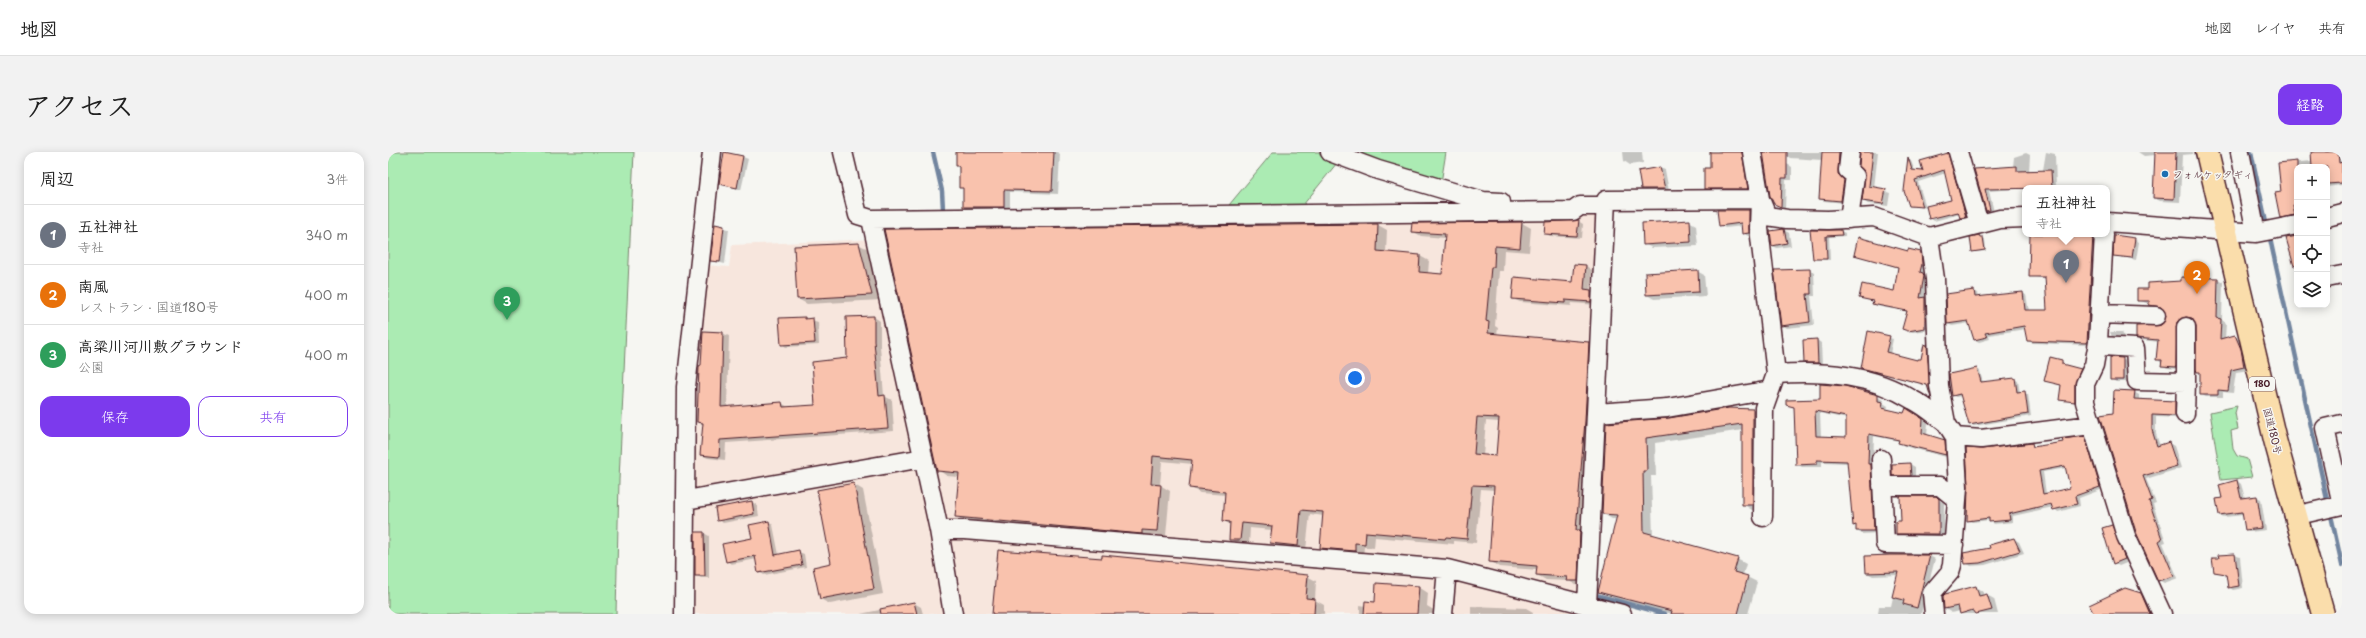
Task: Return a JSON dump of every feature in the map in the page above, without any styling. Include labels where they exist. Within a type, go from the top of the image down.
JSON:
[{"type":"highway","name":"国道180号","points":[[2207,152],[2294,516],[2323,614]]},
{"type":"street","points":[[684,614],[686,387],[712,152]]},
{"type":"street","points":[[843,152],[858,215],[871,219],[1465,203],[1573,210],[1580,206],[1606,206]]},
{"type":"street","points":[[1330,152],[1465,203]]},
{"type":"street","points":[[1752,152],[1760,199],[1759,228],[1776,374],[1764,408],[1763,517]]},
{"type":"street","points":[[1849,219],[1855,176],[1848,170],[1850,152]]},
{"type":"street","points":[[1958,152],[1979,224]]},
{"type":"street","points":[[2240,152],[2265,231]]},
{"type":"street","points":[[1587,604],[1600,413],[1606,200],[1760,199]]},
{"type":"street","points":[[1760,199],[1767,216],[1787,219],[1849,219],[1874,217],[1929,237],[2000,219],[2022,218]]},
{"type":"street","points":[[2330,216],[2342,213]]},
{"type":"street","points":[[871,219],[939,530],[953,614]]},
{"type":"street","points":[[2110,222],[2205,228],[2226,232],[2265,231],[2294,225]]},
{"type":"street","points":[[1929,237],[1935,280],[1940,386],[1951,430],[1956,499],[1954,545],[1950,572],[1932,592],[1934,614]]},
{"type":"street","points":[[2104,237],[2101,314],[2098,342],[2094,365],[2085,384],[2085,402],[2126,536],[2162,614]]},
{"type":"street","points":[[2330,277],[2342,275]]},
{"type":"street","points":[[2101,314],[2156,316]]},
{"type":"street","points":[[2185,414],[2186,328]]},
{"type":"street","points":[[2098,342],[2102,346],[2135,348],[2137,381],[2186,382]]},
{"type":"street","points":[[1776,374],[1815,372],[1841,374],[1869,381],[1893,390],[1913,400],[1951,430],[1981,439],[2091,425]]},
{"type":"street","points":[[1600,413],[1667,408],[1765,391],[1769,392]]},
{"type":"street","points":[[2294,516],[2326,510],[2342,505],[2325,428],[2342,424]]},
{"type":"street","points":[[686,500],[923,458]]},
{"type":"street","points":[[1881,459],[1885,544],[1954,545]]},
{"type":"street","points":[[1882,486],[1940,486],[1956,499]]},
{"type":"street","points":[[939,530],[972,530],[1447,569],[1622,614]]},
{"type":"street","points":[[1444,614],[1447,569]]},
{"type":"shaded area","points":[[1595,213],[1601,220],[1585,614],[692,614],[690,531],[696,346],[705,265],[729,267],[732,245],[878,239],[882,221]]},
{"type":"green space","points":[[388,152],[634,152],[619,480],[616,614],[388,614]]},
{"type":"green space","points":[[1273,152],[1325,152],[1341,158],[1303,205],[1229,205]]},
{"type":"green space","points":[[1357,152],[1446,152],[1441,183],[1356,157]]},
{"type":"green space","points":[[2237,406],[2235,413],[2238,429],[2231,431],[2233,449],[2237,456],[2247,459],[2252,477],[2221,480],[2210,412]]},
{"type":"building","points":[[724,152],[743,156],[737,188],[719,184]]},
{"type":"building","points":[[956,152],[1054,152],[1052,191],[1004,190],[1004,207],[963,207],[963,188],[959,188],[959,166],[956,166]]},
{"type":"building","points":[[1710,152],[1742,152],[1748,189],[1704,189],[1704,168],[1710,168]]},
{"type":"building","points":[[1763,152],[1787,152],[1787,178],[1782,178],[1781,207],[1774,204],[1770,196]]},
{"type":"building","points":[[1822,152],[1839,152],[1838,174],[1844,180],[1841,201],[1819,199]]},
{"type":"building","points":[[1860,152],[1873,152],[1869,186],[1886,189],[1883,204],[1862,201],[1865,172],[1859,166]]},
{"type":"building","points":[[2155,152],[2176,152],[2174,199],[2153,198]]},
{"type":"building","points":[[2311,152],[2338,152],[2339,163],[2342,162],[2342,183],[2330,184],[2330,164],[2312,164]]},
{"type":"building","points":[[1948,153],[1966,217],[1960,218],[1958,212],[1929,219],[1926,206],[1951,200],[1944,170],[1915,180],[1923,207],[1909,206],[1904,191],[1908,157],[1912,170],[1923,171],[1920,161]]},
{"type":"building","points":[[2297,161],[2297,164],[2294,164],[2294,215],[2280,218],[2275,193],[2281,192],[2278,163]]},
{"type":"building","points":[[2017,166],[2017,171],[2051,170],[2052,185],[2022,185],[2022,188],[1985,189],[1990,210],[1986,211],[1974,169]]},
{"type":"building","points":[[1660,167],[1665,189],[1641,189],[1638,171]]},
{"type":"building","points":[[1717,210],[1749,210],[1749,233],[1742,234],[1741,223],[1719,226]]},
{"type":"building","points":[[1579,220],[1577,236],[1544,234],[1545,222]]},
{"type":"building","points":[[1690,220],[1691,242],[1643,245],[1642,223]]},
{"type":"building","points":[[1522,222],[1520,248],[1495,246],[1494,267],[1491,267],[1486,321],[1489,322],[1488,333],[1589,342],[1585,421],[1576,530],[1580,530],[1578,581],[1566,581],[1567,577],[1536,575],[1537,566],[1489,562],[1494,486],[1472,485],[1467,539],[1446,537],[1445,539],[1366,532],[1365,544],[1355,543],[1355,551],[1320,548],[1323,512],[1301,510],[1298,546],[1270,543],[1272,526],[1242,523],[1240,540],[1229,540],[1230,522],[1223,521],[1225,492],[1189,488],[1192,460],[1153,456],[1151,484],[1161,485],[1157,531],[1142,530],[1142,534],[955,517],[959,473],[937,471],[884,229],[1378,224],[1377,251],[1420,255],[1419,272],[1442,274],[1445,234],[1411,232],[1412,223]],"holes":[[[1477,417],[1499,418],[1496,456],[1474,454]]]},
{"type":"building","points":[[715,224],[724,226],[720,262],[710,261]]},
{"type":"building","points":[[1784,229],[1787,243],[1772,246],[1770,231]]},
{"type":"building","points":[[1810,230],[1841,230],[1842,235],[1826,236],[1827,259],[1813,259]]},
{"type":"building","points":[[1979,235],[1980,237],[1983,237],[1985,250],[1972,252],[1970,237]]},
{"type":"building","points":[[2114,235],[2135,238],[2132,258],[2113,256]]},
{"type":"building","points":[[1858,237],[1908,251],[1908,249],[1921,252],[1922,264],[1920,272],[1923,273],[1924,276],[1920,298],[1925,297],[1925,328],[1908,331],[1902,329],[1907,311],[1872,304],[1873,301],[1859,298],[1862,284],[1894,291],[1898,267],[1854,255]]},
{"type":"building","points":[[2030,237],[2093,237],[2087,343],[2027,341],[2024,326],[1985,333],[1987,337],[1974,340],[1968,321],[1947,324],[1946,294],[1974,290],[1975,297],[2023,292],[2025,310],[2047,310],[2045,277],[2029,277]]},
{"type":"building","points":[[2294,237],[2294,266],[2286,238]]},
{"type":"building","points":[[859,243],[872,295],[797,299],[794,246]]},
{"type":"building","points":[[1574,264],[1586,265],[1584,289],[1591,290],[1591,302],[1565,300],[1565,303],[1512,299],[1514,277],[1572,282]]},
{"type":"building","points":[[1810,269],[1811,294],[1807,294],[1810,322],[1781,326],[1774,270]]},
{"type":"building","points":[[1698,270],[1699,292],[1646,295],[1645,273]]},
{"type":"building","points":[[2181,277],[2218,278],[2217,318],[2221,319],[2220,339],[2235,335],[2241,349],[2244,367],[2231,370],[2228,391],[2218,390],[2218,395],[2200,395],[2200,372],[2197,372],[2196,369],[2196,327],[2192,318],[2186,317],[2177,322],[2176,367],[2161,366],[2162,360],[2156,360],[2158,340],[2136,338],[2136,326],[2161,325],[2166,316],[2161,307],[2149,305],[2149,301],[2137,301],[2137,289],[2148,289],[2148,283],[2181,281]]},
{"type":"building","points":[[874,316],[874,341],[879,396],[885,395],[888,428],[720,440],[719,457],[700,455],[703,423],[697,422],[699,366],[701,365],[703,331],[723,332],[721,407],[782,402],[783,407],[815,405],[812,362],[847,358],[846,317]]},
{"type":"building","points":[[805,317],[805,319],[813,318],[815,343],[781,345],[779,318]]},
{"type":"building","points":[[1868,331],[1890,336],[1886,352],[1917,360],[1921,359],[1924,344],[1927,345],[1931,398],[1927,385],[1861,368]]},
{"type":"building","points":[[1817,339],[1818,363],[1804,363],[1803,340]]},
{"type":"building","points":[[2050,357],[2062,360],[2062,364],[2081,369],[2075,384],[2075,402],[2059,400],[2061,385],[2044,381]]},
{"type":"building","points":[[2110,357],[2123,358],[2123,380],[2110,380]]},
{"type":"building","points":[[1977,368],[1981,382],[2015,378],[2017,392],[2025,391],[2028,414],[1969,425],[1960,394],[1952,396],[1949,374]]},
{"type":"building","points":[[1820,384],[1845,386],[1878,395],[1878,401],[1883,402],[1882,408],[1904,413],[1906,408],[1923,419],[1922,433],[1945,440],[1946,455],[1898,443],[1899,440],[1869,434],[1868,464],[1871,464],[1874,531],[1856,531],[1856,525],[1853,526],[1847,461],[1817,460],[1817,464],[1796,465],[1794,407],[1786,405],[1786,400],[1820,399]],"holes":[[[1815,411],[1846,417],[1846,437],[1816,436]]]},
{"type":"building","points":[[2114,390],[2135,391],[2134,399],[2175,401],[2175,416],[2152,415],[2152,430],[2157,446],[2169,442],[2177,466],[2143,476],[2152,500],[2149,501],[2162,539],[2159,541],[2174,576],[2158,581],[2136,532],[2100,415],[2113,413]]},
{"type":"building","points":[[1729,408],[1753,409],[1753,505],[1742,505],[1742,424],[1646,438],[1647,471],[1643,471],[1644,532],[1738,558],[1734,572],[1748,576],[1738,614],[1671,614],[1672,611],[1598,592],[1617,515],[1602,514],[1606,423],[1669,418]]},
{"type":"building","points":[[2085,436],[2100,487],[2075,496],[2077,504],[2053,510],[2051,504],[2009,514],[2010,520],[1989,522],[1989,518],[1967,521],[1968,486],[1966,448],[1982,449],[2032,443],[2033,447],[2063,442],[2062,439]],"holes":[[[2065,466],[2070,488],[2043,494],[2039,471]]]},
{"type":"building","points":[[1910,463],[1911,476],[1892,476],[1892,464]]},
{"type":"building","points":[[2237,480],[2241,498],[2257,496],[2262,528],[2245,530],[2242,512],[2219,515],[2216,499],[2222,498],[2219,485]]},
{"type":"building","points":[[854,483],[874,589],[820,599],[813,567],[831,563],[817,490]]},
{"type":"building","points":[[1900,496],[1936,496],[1939,499],[1939,534],[1896,534],[1896,521],[1901,521]]},
{"type":"building","points":[[752,501],[754,514],[717,521],[715,508]]},
{"type":"building","points":[[769,521],[775,555],[799,550],[802,565],[758,573],[755,556],[726,562],[722,544],[752,538],[749,525]]},
{"type":"building","points":[[2112,525],[2125,559],[2113,564],[2102,528]]},
{"type":"building","points":[[695,532],[704,532],[705,576],[695,576]]},
{"type":"building","points":[[2014,538],[2020,551],[1980,563],[1965,564],[1963,553],[1990,548],[1989,545]]},
{"type":"building","points":[[998,550],[1102,558],[1102,555],[1308,575],[1306,598],[1315,599],[1314,614],[992,614]]},
{"type":"building","points":[[2235,554],[2239,586],[2228,588],[2226,574],[2214,572],[2212,558],[2219,558],[2218,555]]},
{"type":"building","points":[[1930,555],[1917,608],[1903,604],[1904,600],[1892,597],[1898,572],[1866,573],[1865,556]]},
{"type":"building","points":[[1376,583],[1419,586],[1417,614],[1364,614],[1365,601],[1375,602]]},
{"type":"building","points":[[1976,586],[1979,596],[1987,594],[1992,610],[1976,614],[1973,610],[1960,614],[1958,606],[1944,609],[1943,596],[1945,594]]},
{"type":"building","points":[[2125,588],[2141,593],[2150,614],[2094,614],[2089,605]]},
{"type":"building","points":[[914,602],[917,614],[881,614],[880,609]]},
{"type":"waterway","points":[[933,152],[942,191],[943,209]]},
{"type":"waterway","points":[[2251,152],[2267,227]]},
{"type":"waterway","points":[[2269,234],[2328,504]]},
{"type":"waterway","points":[[2330,511],[2342,565]]},
{"type":"waterway","points":[[1592,594],[1665,614]]},
{"type":"place","name":"フォルケッタギィ","points":[[2165,174]]},
{"type":"place","name":"五社神社","points":[[2066,283]]},
{"type":"place","name":"南風","points":[[2197,294]]},
{"type":"place","name":"高梁川河川敷グラウンド","points":[[507,320]]}]
